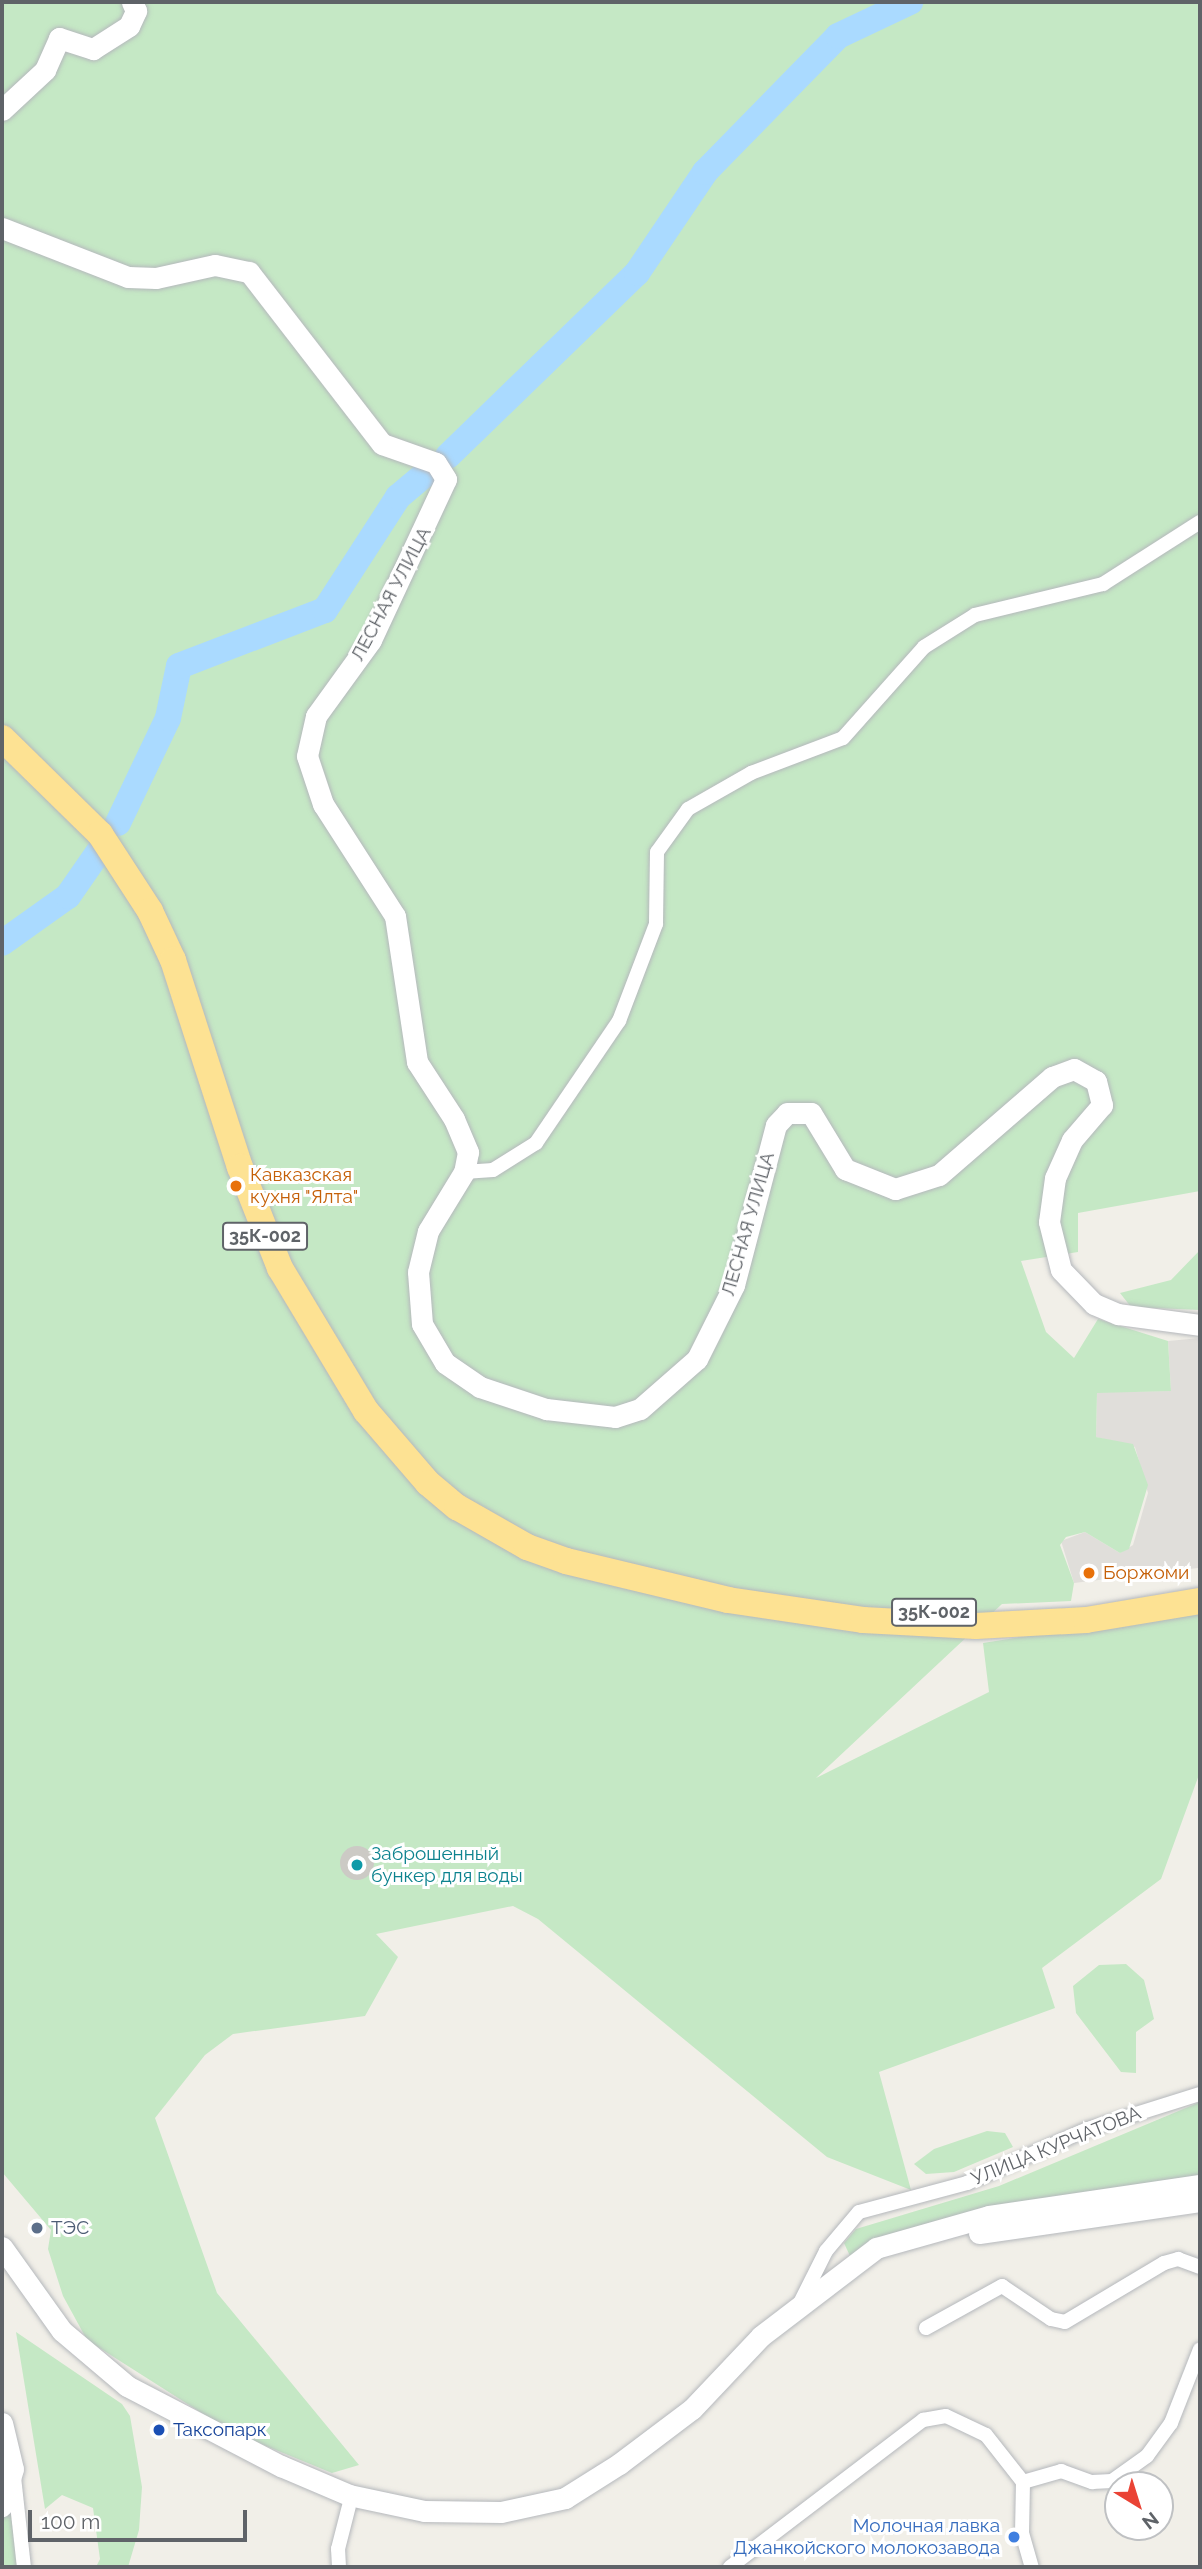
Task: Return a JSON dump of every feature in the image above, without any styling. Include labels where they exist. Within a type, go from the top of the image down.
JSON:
[{"type":"highway","name":"35К-002","points":[[2,724],[86,800],[158,897],[188,958],[271,1207],[295,1262],[380,1402],[469,1501],[584,1555],[728,1586],[909,1611],[975,1614],[1084,1612],[1200,1587]]},
{"type":"highway","name":"35К-002","points":[[2,738],[100,834],[149,911],[173,960],[240,1167],[280,1268],[366,1411],[442,1495],[527,1547],[728,1600],[910,1624],[1200,1601]]},
{"type":"street","points":[[2,110],[45,70],[59,38],[93,49],[129,26],[136,11],[132,2]]},
{"type":"street","name":"ЛЕСНАЯ УЛИЦА","points":[[2,228],[142,280],[215,265],[249,272],[382,444],[441,468],[445,488],[371,640],[316,716],[307,756],[323,804],[395,916],[417,1062],[464,1140],[464,1172],[422,1250],[417,1303],[429,1341],[445,1363],[480,1387],[546,1409],[615,1417],[640,1409],[697,1359],[734,1285],[776,1125],[787,1114],[811,1113],[845,1169],[895,1189],[939,1175],[1052,1077],[1074,1069],[1096,1081],[1102,1105],[1072,1140],[1055,1178],[1050,1234],[1061,1270],[1094,1304],[1118,1314],[1200,1325]]},
{"type":"street","points":[[464,1172],[493,1170],[536,1143],[619,1021],[656,924],[657,852],[688,809],[751,773],[844,738],[924,647],[975,615],[1103,584],[1200,522]]},
{"type":"street","name":"УЛИЦА КУРЧАТОВА","points":[[798,2313],[826,2251],[859,2212],[967,2183],[1088,2129],[1200,2094]]},
{"type":"street","points":[[2,2262],[27,2302],[88,2369],[215,2444],[349,2501],[429,2521],[499,2521],[565,2507],[624,2475],[696,2420],[798,2313],[876,2248],[934,2228],[1200,2185]]},
{"type":"street","points":[[798,2313],[823,2303],[884,2258],[991,2230],[1200,2201]]},
{"type":"street","points":[[2,2247],[46,2311],[94,2363],[127,2386],[349,2501]]},
{"type":"street","points":[[926,2328],[1002,2286],[1051,2319],[1065,2322],[1164,2263],[1178,2259],[1200,2267]]},
{"type":"street","points":[[1023,2482],[1061,2471],[1092,2482],[1112,2480],[1147,2456],[1171,2423],[1200,2349]]},
{"type":"street","points":[[730,2567],[923,2420],[946,2416],[986,2435],[1023,2482],[1022,2533],[1032,2567]]},
{"type":"street","points":[[2,2423],[13,2469],[24,2567]]},
{"type":"street","points":[[2,2506],[13,2469]]},
{"type":"street","points":[[339,2567],[338,2549],[349,2501]]},
{"type":"shaded area","points":[[1200,1338],[1198,1568],[1074,1583],[1061,1541],[1085,1532],[1120,1553],[1133,1545],[1148,1493],[1135,1447],[1096,1437],[1097,1392],[1171,1391],[1168,1341]]},
{"type":"green space","points":[[2,2],[1200,2],[1200,1191],[1078,1213],[1078,1252],[1021,1261],[1046,1332],[1074,1358],[1098,1319],[1168,1341],[1171,1391],[1097,1393],[1096,1437],[1133,1444],[1148,1485],[1129,1549],[1120,1553],[1085,1532],[1066,1537],[1060,1545],[1074,1583],[1071,1601],[1002,1604],[816,1778],[989,1692],[983,1643],[1200,1609],[1200,1772],[1161,1879],[1042,1968],[1055,2008],[879,2072],[911,2190],[827,2157],[538,1919],[513,1906],[376,1934],[398,1957],[365,2016],[233,2034],[205,2055],[155,2118],[217,2293],[359,2465],[332,2473],[230,2431],[87,2340],[63,2296],[48,2249],[51,2230],[2,2172]]},
{"type":"green space","points":[[1200,1250],[1200,1310],[1131,1307],[1120,1293],[1171,1280]]},
{"type":"green space","points":[[1126,1964],[1144,1980],[1154,2019],[1136,2032],[1136,2073],[1121,2072],[1076,2013],[1073,1986],[1099,1965]]},
{"type":"green space","points":[[1200,2102],[1200,2175],[850,2256],[844,2243],[856,2229],[999,2186]]},
{"type":"green space","points":[[987,2131],[1005,2133],[1013,2147],[954,2172],[926,2174],[914,2164],[934,2149]]},
{"type":"green space","points":[[16,2332],[122,2404],[130,2416],[142,2487],[139,2530],[128,2567],[96,2567],[100,2559],[93,2508],[62,2495],[45,2509]]},
{"type":"green space","points":[[13,2469],[24,2567],[2,2567],[2,2506]]},
{"type":"building","name":"Заброшенный бункер для воды","points":[[357,1846],[369,1851],[374,1863],[369,1875],[357,1880],[345,1875],[340,1863],[345,1851]]},
{"type":"waterway","points":[[448,456],[637,273],[705,172],[838,36],[910,2]]},
{"type":"waterway","points":[[118,823],[168,718],[179,666],[325,610],[398,497],[427,473]]},
{"type":"waterway","points":[[2,943],[68,896],[100,850]]},
{"type":"place","name":"Кавказская кухня \"Ялта\"","points":[[236,1186]]},
{"type":"place","name":"Боржоми","points":[[1089,1573]]},
{"type":"place","name":"Заброшенный бункер для воды","points":[[357,1865]]},
{"type":"place","name":"ТЭС","points":[[37,2228]]},
{"type":"place","name":"Таксопарк","points":[[159,2430]]},
{"type":"place","name":"Молочная лавка Джанкойского молокозавода","points":[[1014,2537]]}]
